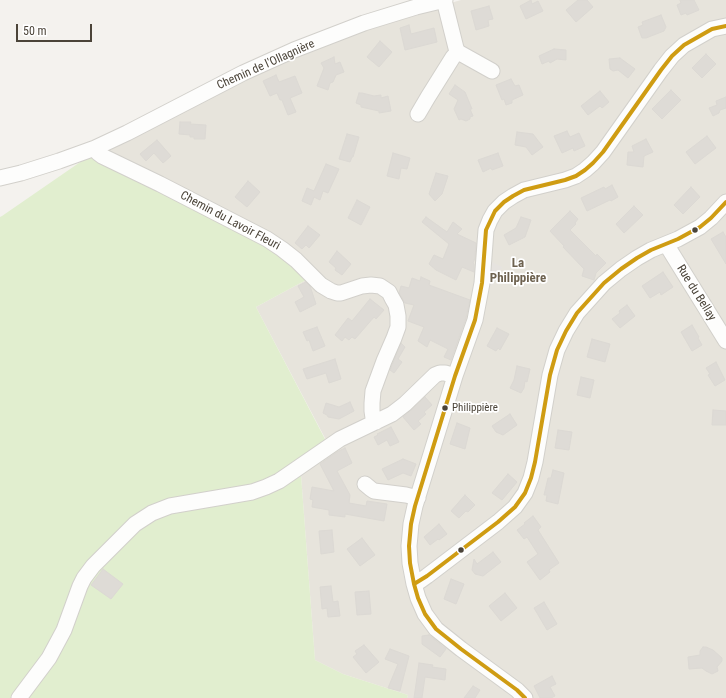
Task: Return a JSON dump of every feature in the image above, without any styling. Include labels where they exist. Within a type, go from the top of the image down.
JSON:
[{"type":"street","points":[[444,0],[458,52],[492,71]]},
{"type":"street","name":"Chemin de l'Ollagnière","points":[[0,178],[59,161],[95,148],[243,73],[294,50],[364,23],[444,0]]},
{"type":"street","points":[[525,698],[517,690],[436,629],[425,614],[418,598],[410,563],[409,546],[411,524],[455,376],[475,320],[482,282],[486,230],[498,207],[513,196],[524,190],[565,180],[576,176],[585,170],[603,152],[672,56],[684,45],[712,29],[726,26]]},
{"type":"street","points":[[418,114],[453,57],[458,52]]},
{"type":"street","name":"Chemin du Lavoir Fleuri","points":[[95,148],[102,156],[267,239],[296,260],[321,285],[331,291],[341,294],[362,286],[371,285],[380,286],[389,292],[396,305],[398,328],[384,361],[374,391],[372,411],[373,418],[376,422]]},
{"type":"street","points":[[414,584],[420,582],[498,522],[514,507],[525,493],[531,478],[550,375],[557,350],[577,313],[604,283],[637,258],[651,250],[691,233],[711,218],[726,202]]},
{"type":"street","name":"Rue du Bellay","points":[[666,244],[726,341]]},
{"type":"street","points":[[19,698],[49,658],[64,630],[84,578],[93,566],[135,524],[152,513],[170,506],[252,492],[279,481],[340,440],[392,414],[405,404],[435,375],[445,373],[455,376]]},
{"type":"street","points":[[365,484],[374,491],[418,498]]},
{"type":"shaded area","points":[[461,0],[726,0],[726,698],[407,698],[408,695],[343,674],[315,660],[300,462],[326,440],[256,307],[306,280],[89,156],[251,73],[371,23]]},
{"type":"shaded area","points":[[488,260],[502,267],[492,286],[486,284]]},
{"type":"green space","points":[[89,156],[266,241],[306,280],[256,307],[326,441],[300,462],[315,660],[343,674],[408,695],[407,698],[0,698],[0,217]]},
{"type":"building","points":[[531,0],[532,4],[538,1],[543,11],[526,19],[520,6]]},
{"type":"building","points":[[578,0],[587,0],[593,7],[576,22],[566,10]]},
{"type":"building","points":[[680,0],[694,0],[699,10],[687,15],[686,13],[681,15],[677,5],[681,3]]},
{"type":"building","points":[[489,6],[493,19],[488,20],[489,26],[476,30],[471,11]]},
{"type":"building","points":[[661,15],[666,27],[664,31],[646,38],[642,38],[638,27],[643,25],[642,22]]},
{"type":"building","points":[[409,25],[411,34],[434,28],[437,42],[405,50],[400,28]]},
{"type":"building","points":[[380,41],[392,52],[379,67],[367,57]]},
{"type":"building","points":[[554,49],[566,50],[566,60],[557,59],[550,63],[549,61],[542,64],[539,56]]},
{"type":"building","points":[[706,54],[716,64],[702,78],[692,68]]},
{"type":"building","points":[[334,57],[335,64],[340,62],[344,72],[336,75],[333,82],[330,83],[328,90],[317,86],[324,68],[321,63]]},
{"type":"building","points":[[620,58],[635,69],[628,78],[618,70],[613,71],[610,69],[609,59]]},
{"type":"building","points":[[276,75],[279,82],[295,76],[302,93],[290,98],[296,112],[288,115],[282,100],[280,100],[277,93],[270,96],[263,81]]},
{"type":"building","points":[[511,79],[515,86],[519,85],[523,95],[512,100],[512,103],[506,105],[504,99],[502,100],[496,85]]},
{"type":"building","points":[[455,85],[465,92],[472,109],[470,109],[473,116],[466,121],[461,119],[459,120],[454,109],[458,100],[449,94]]},
{"type":"building","points":[[671,90],[681,100],[662,119],[652,109]]},
{"type":"building","points":[[600,91],[609,102],[602,108],[600,106],[588,115],[581,106]]},
{"type":"building","points":[[359,93],[374,96],[381,95],[381,98],[388,96],[391,111],[379,113],[379,111],[361,107],[361,105],[356,103]]},
{"type":"building","points":[[726,97],[726,108],[720,110],[719,113],[713,116],[709,108],[717,105],[716,101]]},
{"type":"building","points":[[180,122],[191,122],[190,124],[206,125],[205,139],[194,139],[194,137],[190,137],[190,135],[179,134]]},
{"type":"building","points":[[567,131],[570,137],[579,133],[585,146],[574,151],[573,148],[562,153],[554,136]]},
{"type":"building","points":[[517,132],[533,134],[543,147],[532,155],[526,147],[515,145]]},
{"type":"building","points":[[347,134],[359,137],[350,162],[339,159]]},
{"type":"building","points":[[707,136],[716,148],[695,164],[686,152]]},
{"type":"building","points":[[646,139],[653,152],[644,156],[643,167],[627,165],[628,152],[634,152],[632,146]]},
{"type":"building","points":[[157,140],[171,156],[163,163],[154,153],[146,161],[140,154]]},
{"type":"building","points":[[393,153],[410,158],[407,169],[401,168],[399,179],[387,176]]},
{"type":"building","points":[[498,153],[503,166],[492,170],[491,168],[483,172],[478,160]]},
{"type":"building","points":[[326,164],[339,169],[328,193],[323,191],[320,200],[314,197],[311,205],[302,201],[307,188],[314,191]]},
{"type":"building","points":[[436,173],[448,176],[442,194],[435,201],[429,194]]},
{"type":"building","points":[[248,181],[260,192],[247,207],[235,197]]},
{"type":"building","points":[[612,185],[618,197],[587,211],[581,198],[604,187],[605,189]]},
{"type":"building","points":[[691,187],[700,197],[683,214],[674,205]]},
{"type":"building","points":[[357,200],[370,207],[361,225],[348,218]]},
{"type":"building","points":[[634,206],[643,215],[624,233],[616,224]]},
{"type":"building","points":[[570,211],[578,219],[575,223],[576,224],[570,230],[596,256],[597,254],[606,263],[596,273],[594,280],[582,276],[584,269],[550,231]]},
{"type":"building","points":[[426,217],[447,232],[453,222],[462,229],[457,234],[476,243],[475,258],[473,263],[474,272],[462,267],[456,280],[436,270],[429,264],[434,255],[443,259],[449,244],[422,222]]},
{"type":"building","points":[[521,217],[531,220],[525,237],[509,245],[504,235],[516,228]]},
{"type":"building","points":[[308,226],[320,235],[309,248],[306,245],[302,249],[295,243]]},
{"type":"building","points":[[723,232],[726,237],[726,264],[711,239]]},
{"type":"building","points":[[337,251],[351,264],[342,275],[335,270],[336,268],[329,262]]},
{"type":"building","points":[[663,272],[673,287],[661,295],[660,292],[650,298],[642,286]]},
{"type":"building","points":[[421,277],[430,281],[429,285],[470,300],[466,318],[451,360],[444,357],[448,349],[430,340],[427,347],[418,341],[424,327],[408,321],[414,305],[405,303],[399,293],[401,286],[409,288],[412,278],[420,281]]},
{"type":"building","points":[[306,282],[310,286],[316,304],[300,312],[295,302],[304,297],[298,286]]},
{"type":"building","points":[[370,299],[384,310],[376,319],[374,317],[355,339],[352,337],[349,340],[345,337],[342,341],[335,335],[348,318],[352,321]]},
{"type":"building","points":[[627,305],[635,316],[620,328],[612,319]]},
{"type":"building","points":[[692,325],[702,345],[692,351],[681,332]]},
{"type":"building","points":[[317,327],[325,346],[313,351],[309,340],[307,341],[303,332]]},
{"type":"building","points":[[497,328],[509,334],[500,350],[498,348],[496,351],[487,346]]},
{"type":"building","points":[[592,339],[610,344],[605,362],[587,357]]},
{"type":"building","points":[[401,343],[405,347],[398,359],[402,362],[394,373],[390,370]]},
{"type":"building","points":[[335,359],[341,379],[329,383],[326,373],[307,379],[303,369]]},
{"type":"building","points":[[716,362],[725,380],[715,386],[708,375],[710,374],[706,368]]},
{"type":"building","points":[[517,366],[530,369],[527,382],[525,381],[524,388],[521,393],[510,388],[514,380]]},
{"type":"building","points":[[581,377],[594,380],[590,398],[577,395]]},
{"type":"building","points":[[425,397],[432,405],[424,412],[426,414],[418,421],[421,424],[414,430],[403,417]]},
{"type":"building","points":[[350,402],[354,411],[339,419],[328,417],[323,413],[326,403],[339,407]]},
{"type":"building","points":[[713,410],[726,411],[726,425],[712,425]]},
{"type":"building","points":[[510,414],[517,425],[503,435],[496,432],[492,426]]},
{"type":"building","points":[[457,423],[470,428],[465,449],[450,444]]},
{"type":"building","points":[[391,427],[399,442],[390,446],[387,440],[378,445],[374,437]]},
{"type":"building","points":[[558,430],[572,432],[569,450],[555,448]]},
{"type":"building","points":[[345,448],[352,463],[337,471],[350,495],[349,503],[366,506],[367,501],[387,504],[384,521],[345,514],[345,517],[329,515],[329,510],[312,507],[313,500],[310,499],[312,487],[334,491],[320,464]]},
{"type":"building","points":[[403,459],[416,464],[411,476],[403,473],[388,480],[382,469]]},
{"type":"building","points":[[553,470],[564,473],[558,504],[546,501],[547,495],[544,495],[548,478],[551,478]]},
{"type":"building","points":[[508,474],[517,482],[502,500],[492,493]]},
{"type":"building","points":[[465,495],[475,505],[459,518],[451,511]]},
{"type":"building","points":[[533,516],[541,527],[538,530],[559,563],[549,570],[550,572],[540,580],[527,562],[538,554],[527,537],[524,539],[517,530]]},
{"type":"building","points":[[439,524],[447,534],[430,545],[424,537]]},
{"type":"building","points":[[332,530],[334,552],[321,554],[319,531]]},
{"type":"building","points":[[362,538],[375,555],[360,566],[347,549]]},
{"type":"building","points":[[493,552],[501,562],[483,576],[475,574],[472,570],[474,559],[477,564]]},
{"type":"building","points":[[103,569],[123,584],[111,599],[91,585]]},
{"type":"building","points":[[451,579],[464,584],[456,604],[444,599]]},
{"type":"building","points":[[331,586],[333,602],[338,601],[340,616],[328,617],[327,608],[322,609],[320,587]]},
{"type":"building","points":[[369,591],[371,614],[357,615],[355,592]]},
{"type":"building","points":[[505,593],[517,608],[501,621],[489,606]]},
{"type":"building","points":[[544,602],[557,624],[547,630],[534,608]]},
{"type":"building","points":[[429,635],[446,649],[440,657],[422,644],[422,636]]},
{"type":"building","points":[[364,645],[379,662],[366,673],[353,657],[357,654],[355,651]]},
{"type":"building","points":[[703,647],[713,650],[722,658],[722,661],[717,667],[718,671],[712,674],[702,668],[689,669],[688,657],[700,655],[700,651]]},
{"type":"building","points":[[390,649],[409,656],[400,691],[388,688],[398,664],[385,659]]},
{"type":"building","points":[[419,663],[446,669],[445,680],[425,677],[422,698],[414,698]]},
{"type":"building","points":[[552,676],[556,684],[550,687],[555,696],[551,698],[540,698],[534,686]]},
{"type":"building","points":[[473,686],[480,690],[475,698],[464,698]]},
{"type":"transit line","points":[[525,698],[517,690],[436,629],[425,614],[418,598],[410,563],[409,546],[411,524],[415,506],[455,376],[475,320],[482,283],[486,230],[495,211],[513,196],[524,190],[565,180],[576,176],[585,170],[603,152],[672,56],[684,45],[712,29],[726,26]]},
{"type":"transit line","points":[[414,584],[427,576],[498,522],[515,507],[525,493],[535,462],[550,375],[557,350],[577,313],[604,283],[621,269],[651,250],[678,239],[700,227],[726,202]]},
{"type":"place","name":"Philippière","points":[[445,408]]},
{"type":"district","name":"La Philippière","points":[[518,272]]}]
